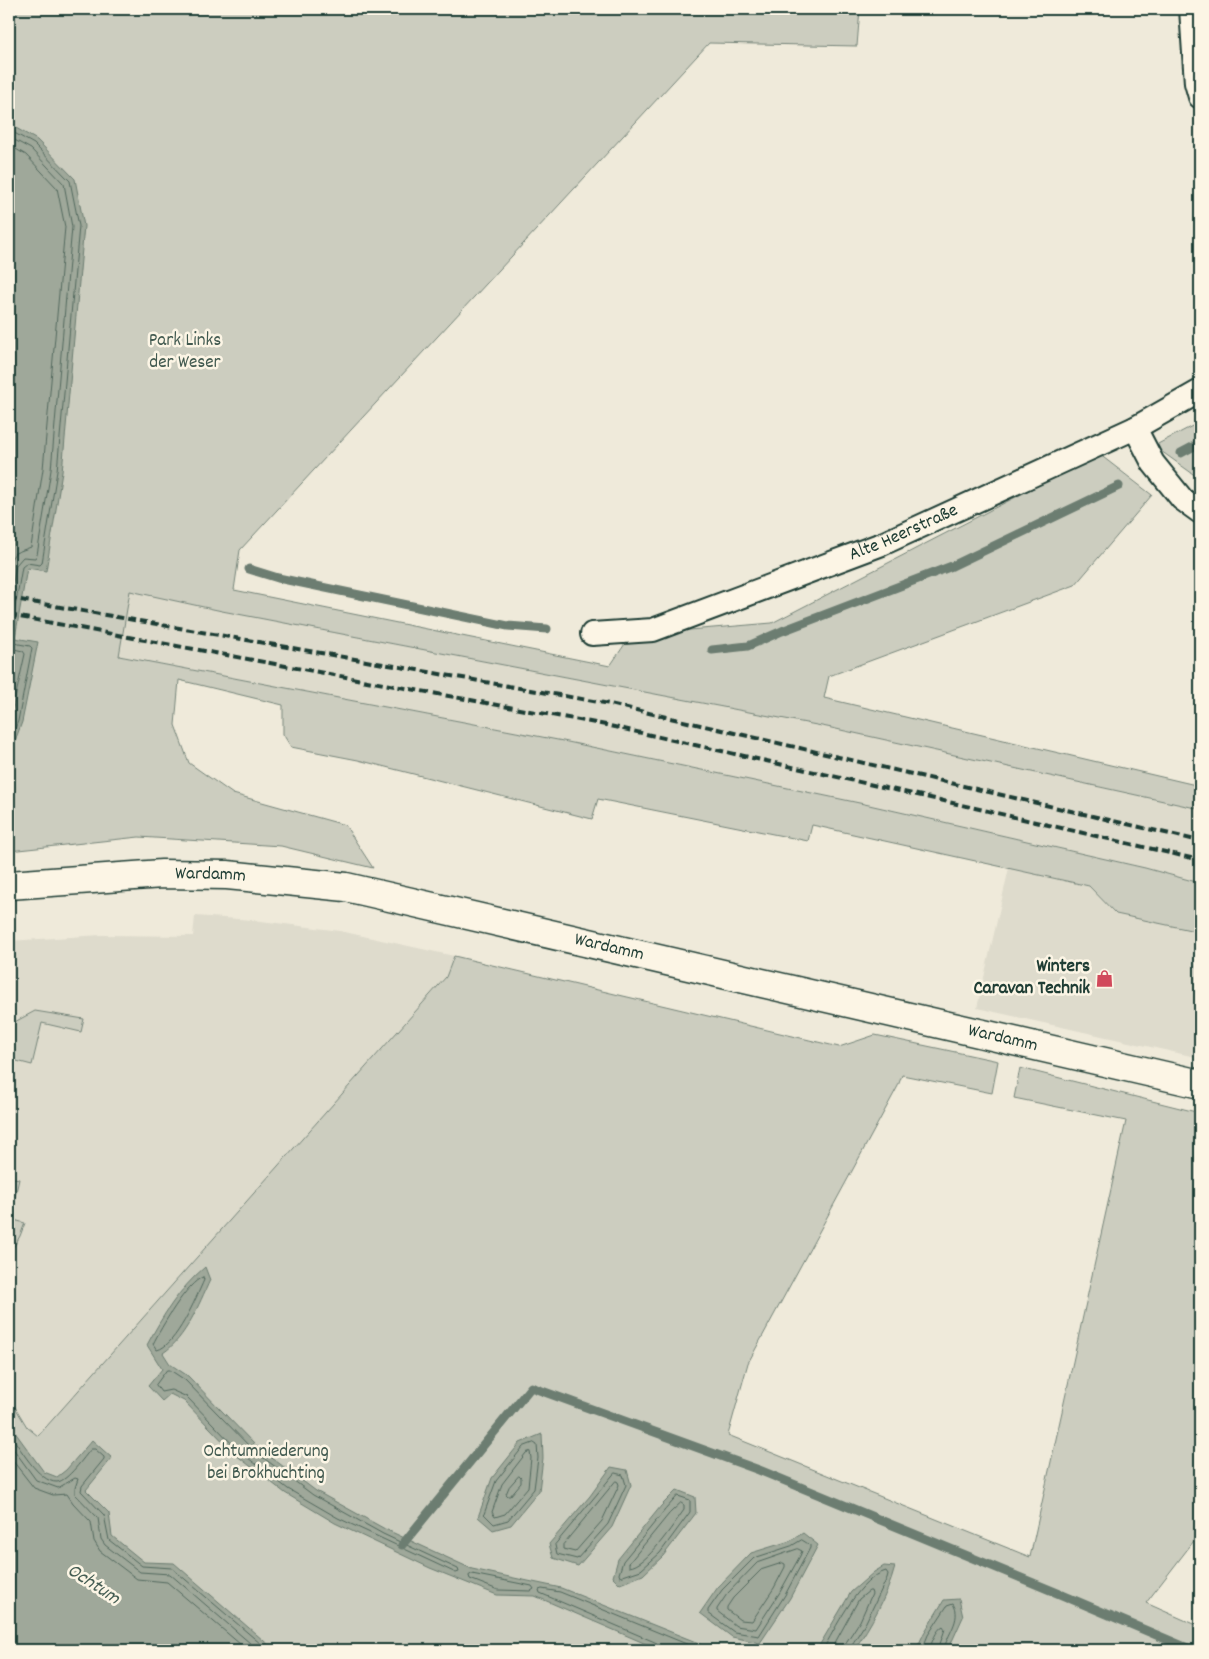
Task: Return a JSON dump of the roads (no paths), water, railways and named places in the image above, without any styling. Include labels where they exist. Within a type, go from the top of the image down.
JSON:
[{"type":"street","points":[[1191,9],[1196,83],[1200,97]]},
{"type":"street","name":"Alte Heerstraße","points":[[592,634],[652,630],[873,548],[1135,428],[1200,391]]},
{"type":"street","points":[[1135,428],[1153,463],[1182,499],[1200,512]]},
{"type":"street","name":"Wardamm","points":[[9,885],[162,874],[227,876],[346,887],[1200,1084]]},
{"type":"water","points":[[9,124],[37,140],[75,179],[84,226],[62,472],[46,571],[27,568],[15,638],[38,642],[22,722],[9,757]]},
{"type":"water","points":[[205,1267],[210,1280],[196,1310],[185,1330],[171,1347],[163,1353],[170,1364],[188,1376],[256,1446],[316,1491],[385,1529],[472,1569],[561,1588],[696,1642],[711,1650],[660,1650],[535,1596],[497,1595],[430,1568],[335,1523],[285,1493],[236,1455],[184,1401],[170,1394],[162,1401],[148,1386],[162,1369],[147,1345],[172,1303],[187,1284]]},
{"type":"water","name":"Ochtum","points":[[9,1424],[44,1472],[57,1477],[66,1470],[92,1440],[112,1458],[86,1490],[109,1513],[112,1536],[144,1562],[174,1563],[271,1647],[278,1650],[9,1650]]},
{"type":"water","points":[[542,1434],[543,1458],[539,1491],[511,1525],[493,1530],[478,1517],[492,1478],[520,1443]]},
{"type":"water","points":[[611,1467],[627,1470],[631,1485],[612,1527],[578,1566],[553,1558],[549,1544],[590,1496]]},
{"type":"water","points":[[677,1490],[695,1497],[696,1513],[663,1556],[643,1575],[620,1584],[613,1577],[618,1559],[661,1506]]},
{"type":"water","points":[[803,1533],[818,1545],[790,1598],[760,1643],[732,1637],[700,1613],[718,1587],[751,1553],[790,1541]]},
{"type":"water","points":[[884,1566],[895,1567],[892,1578],[878,1610],[854,1650],[820,1650],[819,1646],[851,1592]]},
{"type":"water","points":[[959,1599],[963,1617],[948,1650],[916,1650],[944,1600]]},
{"type":"waterway","points":[[1181,453],[1200,443]]},
{"type":"waterway","points":[[712,650],[748,646],[782,631],[952,566],[1119,486]]},
{"type":"waterway","points":[[249,569],[278,578],[508,626],[547,629]]},
{"type":"waterway","points":[[402,1545],[531,1387],[759,1470],[1192,1650]]},
{"type":"railway","points":[[9,598],[610,704],[1200,841]]},
{"type":"railway","points":[[9,615],[606,725],[1200,860]]},
{"type":"place","name":"Winters Caravan Technik","points":[[1104,978]]},
{"type":"park label","name":"Park Links der Weser","points":[[185,352]]},
{"type":"park label","name":"Ochtumniederung bei Brokhuchting","points":[[266,1463]]}]
